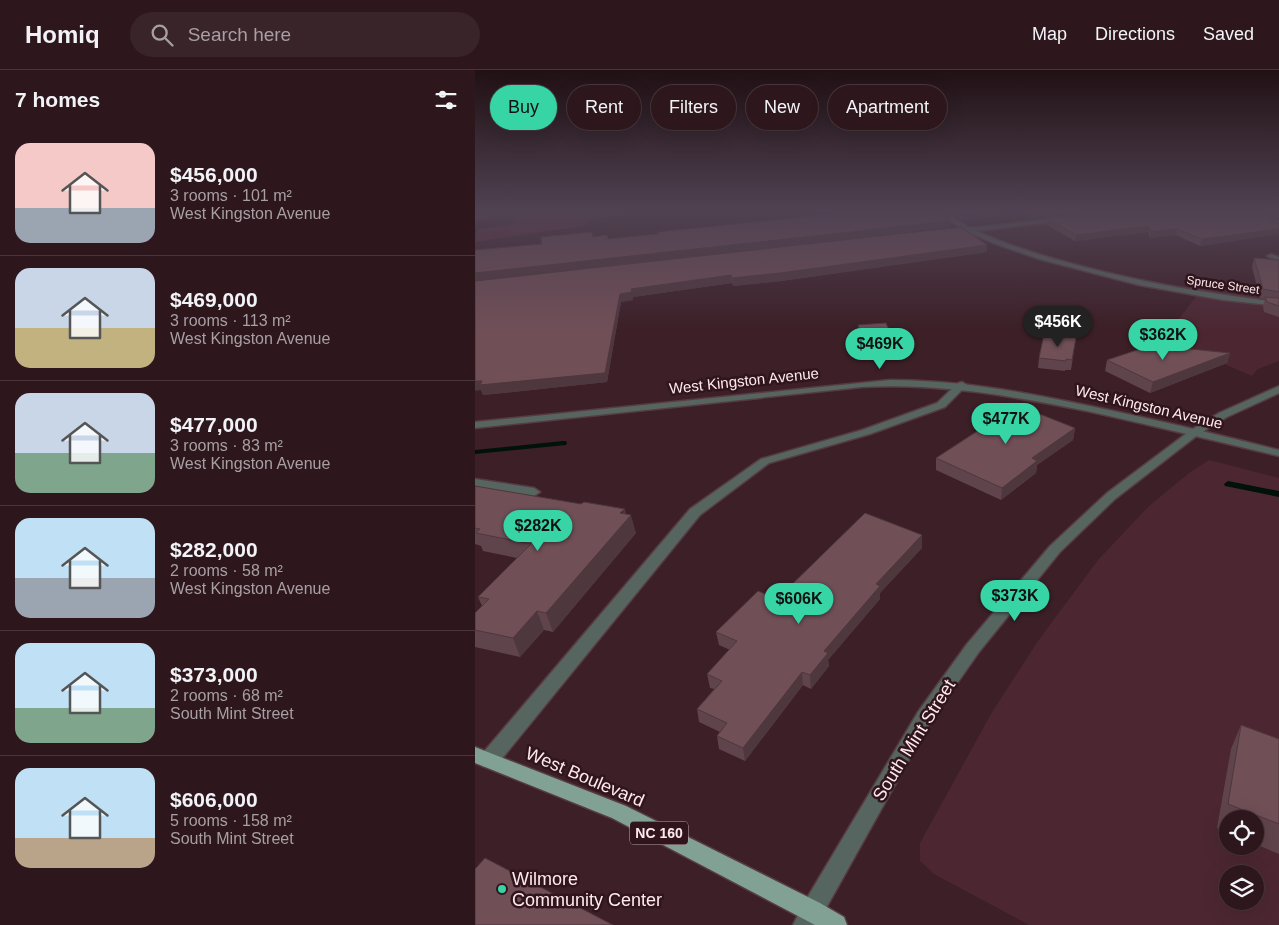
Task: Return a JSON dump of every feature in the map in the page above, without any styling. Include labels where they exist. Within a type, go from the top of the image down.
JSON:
[{"type":"main road","name":"West Boulevard","points":[[482,757],[619,812],[808,918],[836,925]]},
{"type":"street","name":"Spruce Street","points":[[1021,251],[1095,272],[1194,293],[1279,304]]},
{"type":"street","name":"West Kingston Avenue","points":[[475,424],[863,384],[922,382],[962,385],[1014,393],[1195,432],[1279,453]]},
{"type":"street","points":[[482,757],[695,512],[765,461],[866,432],[941,405],[962,385]]},
{"type":"street","name":"South Mint Street","points":[[808,918],[924,717],[973,648],[1055,549],[1111,496],[1195,432],[1223,415],[1279,389]]},
{"type":"street","points":[[475,483],[534,492]]},
{"type":"shaded area","points":[[1202,289],[1279,300],[1279,361],[1258,369],[1252,376],[1164,338]]},
{"type":"shaded area","points":[[1209,460],[1279,478],[1279,925],[1029,925],[934,874],[920,861],[920,843],[991,714],[1038,641],[1098,560],[1148,507],[1189,473]]},
{"type":"building","points":[[475,251],[677,251],[475,273]]},
{"type":"building","points":[[746,251],[943,251],[780,273],[732,278],[731,275],[631,289],[632,292],[620,294],[605,373],[480,385],[482,381],[475,381],[475,281]]},
{"type":"building","points":[[1254,258],[1279,260],[1279,292],[1263,289]]},
{"type":"building","points":[[1265,297],[1279,298],[1279,306],[1267,302]]},
{"type":"building","points":[[886,323],[896,345],[867,347],[858,325]]},
{"type":"building","points":[[1044,334],[1076,337],[1072,360],[1039,358]]},
{"type":"building","points":[[1152,345],[1230,353],[1153,382],[1107,360]]},
{"type":"building","points":[[1012,403],[1075,428],[1032,458],[1037,461],[1002,488],[936,458],[990,423],[984,420]]},
{"type":"building","points":[[475,486],[581,504],[584,502],[625,509],[620,513],[631,515],[546,613],[537,611],[513,638],[475,630],[475,613],[489,599],[478,597],[531,544],[476,533],[480,529],[475,528]]},
{"type":"building","points":[[865,513],[922,535],[876,584],[880,586],[824,651],[828,653],[810,675],[802,672],[743,748],[717,736],[727,723],[697,709],[722,681],[707,674],[737,641],[716,632],[758,591],[777,599]]},
{"type":"building","points":[[1241,725],[1279,739],[1279,824],[1264,818],[1264,810],[1243,810],[1228,804]]},
{"type":"building","points":[[485,858],[613,925],[475,925],[475,869]]},
{"type":"waterway","points":[[475,452],[563,443]]},
{"type":"waterway","points":[[1228,484],[1279,494]]},
{"type":"place","name":"Wilmore Community Center","points":[[502,889]]}]
